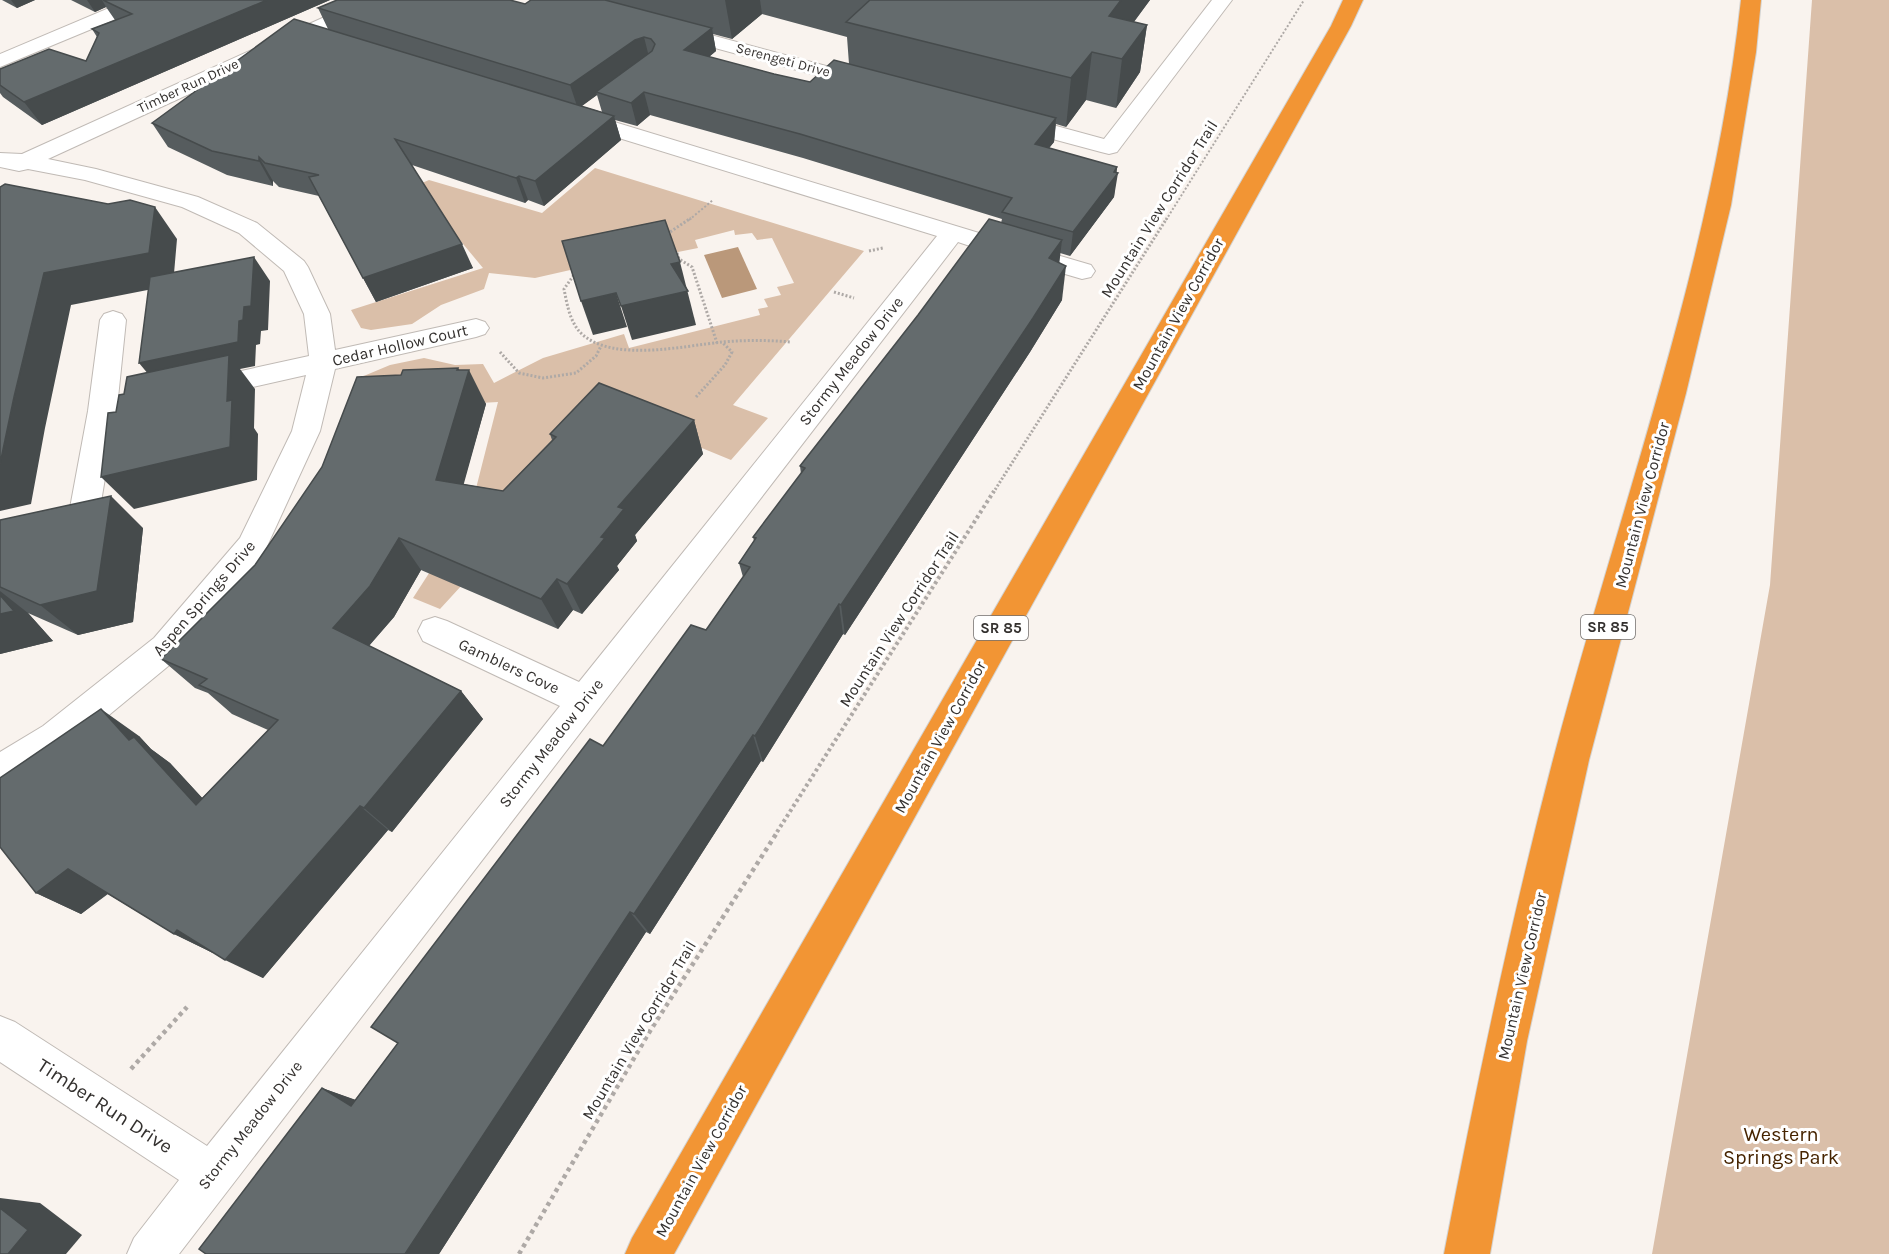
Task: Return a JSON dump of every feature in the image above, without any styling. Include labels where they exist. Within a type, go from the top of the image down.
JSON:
[{"type":"highway","name":"Mountain View Corridor","points":[[648,1254],[1353,0]]},
{"type":"highway","name":"Mountain View Corridor","points":[[1467,1254],[1506,1041],[1571,760],[1672,393],[1719,205],[1746,52],[1751,0]]},
{"type":"street","points":[[0,61],[145,0]]},
{"type":"street","name":"Timber Run Drive","points":[[0,175],[12,161],[378,0]]},
{"type":"street","points":[[994,116],[1109,147],[1222,0]]},
{"type":"street","name":"Serengeti Drive","points":[[647,24],[879,86]]},
{"type":"street","points":[[304,33],[338,44]]},
{"type":"street","points":[[553,110],[589,112],[952,233],[1082,271]]},
{"type":"street","points":[[0,139],[10,144],[12,161]]},
{"type":"street","name":"Aspen Springs Drive","points":[[0,771],[56,737],[166,648],[252,546],[306,431],[323,362],[317,314],[296,267],[248,228],[190,202],[88,174],[12,161]]},
{"type":"street","name":"Stormy Meadow Drive","points":[[150,1254],[952,233]]},
{"type":"street","points":[[85,508],[102,411],[113,320]]},
{"type":"street","name":"Cedar Hollow Court","points":[[102,411],[476,328]]},
{"type":"street","name":"Gamblers Cove","points":[[435,631],[584,701]]},
{"type":"street","name":"Timber Run Drive","points":[[0,1037],[211,1175]]},
{"type":"path","name":"Mountain View Corridor Trail","points":[[519,1254],[650,1031],[1158,235],[1304,0]]},
{"type":"path","points":[[659,238],[684,224],[712,201]]},
{"type":"path","points":[[668,233],[672,242]]},
{"type":"path","points":[[675,250],[679,259],[692,267],[717,343]]},
{"type":"path","points":[[582,268],[572,274],[564,289],[570,317],[583,336],[601,346],[654,350],[722,342],[769,340],[791,342]]},
{"type":"path","points":[[696,397],[725,365],[732,352],[722,342]]},
{"type":"path","points":[[519,373],[543,378],[576,373],[596,356],[601,346]]},
{"type":"path","points":[[100,1103],[187,1007]]},
{"type":"green space","name":"Western Springs Park","points":[[1812,0],[1889,0],[1889,1254],[1652,1254],[1770,585]]},
{"type":"green space","points":[[595,168],[864,251],[733,405],[768,418],[731,460],[619,414],[440,609],[413,598],[471,508],[498,402],[356,410],[359,378],[390,365],[424,358],[455,365],[483,364],[494,383],[543,358],[624,334],[629,348],[760,315],[758,309],[768,307],[764,299],[781,295],[777,287],[794,283],[772,238],[757,240],[752,233],[735,235],[734,230],[695,240],[698,248],[643,259],[641,254],[535,278],[489,273],[484,289],[441,305],[412,324],[371,330],[361,328],[351,310],[483,268],[415,186],[429,180],[542,213]]},
{"type":"shaded area","points":[[738,247],[757,289],[722,298],[704,255]]},
{"type":"building","points":[[103,0],[267,0],[24,102],[0,85],[0,69],[49,49],[86,61],[99,33],[92,29],[132,14]]},
{"type":"building","points":[[337,0],[510,0],[525,4],[531,0],[605,0],[712,28],[684,50],[774,74],[810,82],[834,60],[1056,118],[1035,144],[1117,167],[1114,172],[1118,173],[1073,232],[1002,212],[1012,198],[800,134],[644,92],[631,103],[596,92],[652,51],[655,44],[651,39],[644,37],[635,40],[570,85],[318,8]]},
{"type":"building","points":[[870,0],[1121,0],[1109,16],[1147,25],[1122,59],[1092,52],[1071,78],[846,22]]},
{"type":"building","points":[[294,19],[614,116],[535,181],[519,176],[516,178],[395,139],[462,244],[363,278],[309,177],[319,175],[265,163],[259,157],[259,161],[212,151],[152,123]]},
{"type":"building","points":[[5,184],[108,204],[130,200],[155,207],[149,253],[44,273],[0,464],[0,187]]},
{"type":"building","points":[[989,219],[1062,240],[1049,258],[1066,266],[841,605],[839,604],[755,736],[753,735],[634,914],[630,912],[405,1254],[206,1254],[199,1249],[322,1088],[351,1106],[398,1043],[371,1027],[590,739],[603,746],[691,625],[706,630],[750,567],[739,563],[756,538],[753,537],[805,468],[800,466],[918,315]]},
{"type":"building","points":[[665,220],[680,262],[671,264],[688,291],[621,306],[616,293],[581,301],[562,241]]},
{"type":"building","points":[[254,257],[251,306],[244,307],[243,320],[239,321],[238,342],[139,363],[150,277]]},
{"type":"building","points":[[229,355],[227,401],[232,400],[230,447],[101,477],[108,413],[116,412],[119,395],[124,394],[127,377]]},
{"type":"building","points":[[458,368],[457,370],[469,370],[436,480],[503,491],[556,437],[550,434],[599,383],[694,420],[618,507],[624,509],[601,537],[605,538],[567,584],[557,579],[541,599],[399,538],[370,586],[333,628],[461,691],[364,808],[360,806],[225,960],[177,930],[174,934],[68,869],[36,893],[0,847],[0,778],[101,709],[129,740],[134,737],[196,805],[278,720],[199,685],[207,679],[161,659],[255,565],[322,467],[357,377],[401,375],[403,370]]},
{"type":"building","points":[[111,496],[97,591],[40,605],[0,587],[0,520]]},
{"type":"building","points":[[0,595],[14,611],[0,614]]},
{"type":"building","points":[[0,1208],[28,1230],[8,1254],[0,1254]]}]
